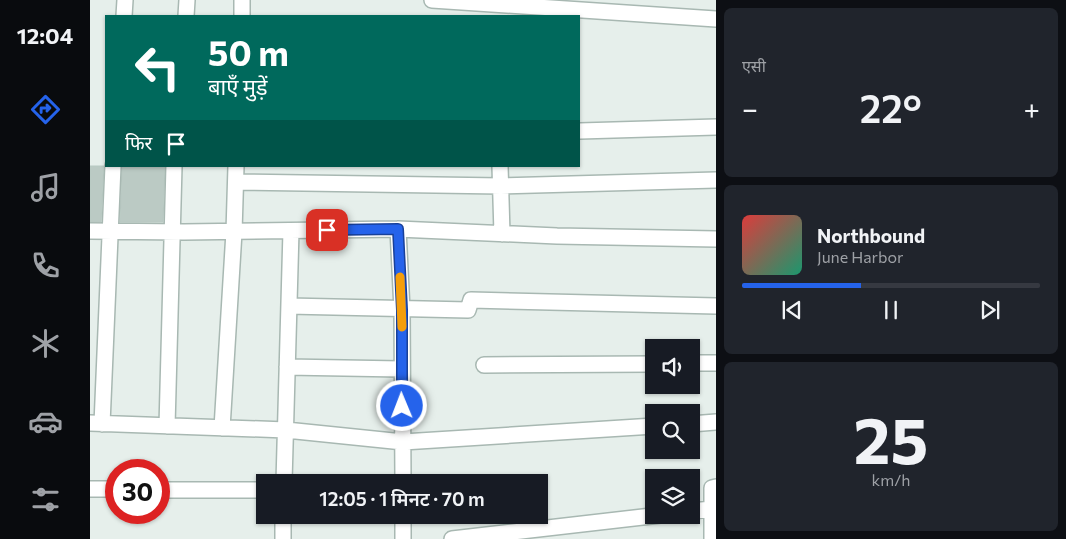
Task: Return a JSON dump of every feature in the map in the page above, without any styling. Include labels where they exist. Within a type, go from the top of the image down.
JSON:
[{"type":"street","points":[[124,15],[125,0]]},
{"type":"street","points":[[186,15],[187,0]]},
{"type":"street","points":[[242,0],[242,15]]},
{"type":"street","points":[[432,0],[487,10],[716,19]]},
{"type":"street","points":[[580,131],[716,127]]},
{"type":"street","points":[[113,167],[96,424],[286,430],[403,442],[645,427]]},
{"type":"street","points":[[167,426],[174,167]]},
{"type":"street","points":[[222,428],[236,167]]},
{"type":"street","points":[[500,167],[502,234]]},
{"type":"street","points":[[236,182],[502,186],[716,180]]},
{"type":"street","points":[[90,231],[234,232],[398,229],[502,234],[716,239]]},
{"type":"street","points":[[398,229],[402,310],[403,474]]},
{"type":"street","points":[[284,474],[291,231]]},
{"type":"street","points":[[289,306],[468,310],[471,300],[716,306]]},
{"type":"street","points":[[700,364],[716,363]]},
{"type":"street","points":[[484,365],[645,364]]},
{"type":"street","points":[[288,368],[401,369]]},
{"type":"street","points":[[700,423],[716,422]]},
{"type":"street","points":[[712,539],[712,488],[716,487]]},
{"type":"street","points":[[90,489],[105,489]]},
{"type":"street","points":[[170,490],[256,490]]},
{"type":"street","points":[[700,510],[712,509]]},
{"type":"street","points":[[452,539],[645,517]]},
{"type":"street","points":[[283,539],[284,524]]},
{"type":"street","points":[[403,524],[403,539]]},
{"type":"building","points":[[90,166],[104,166],[101,222],[90,222]]},
{"type":"building","points":[[122,167],[165,167],[163,222],[120,222]]},
{"type":"slow traffic","points":[[400,277],[402,327]]},
{"type":"route","points":[[327,230],[398,229],[402,310],[402,406]]}]
